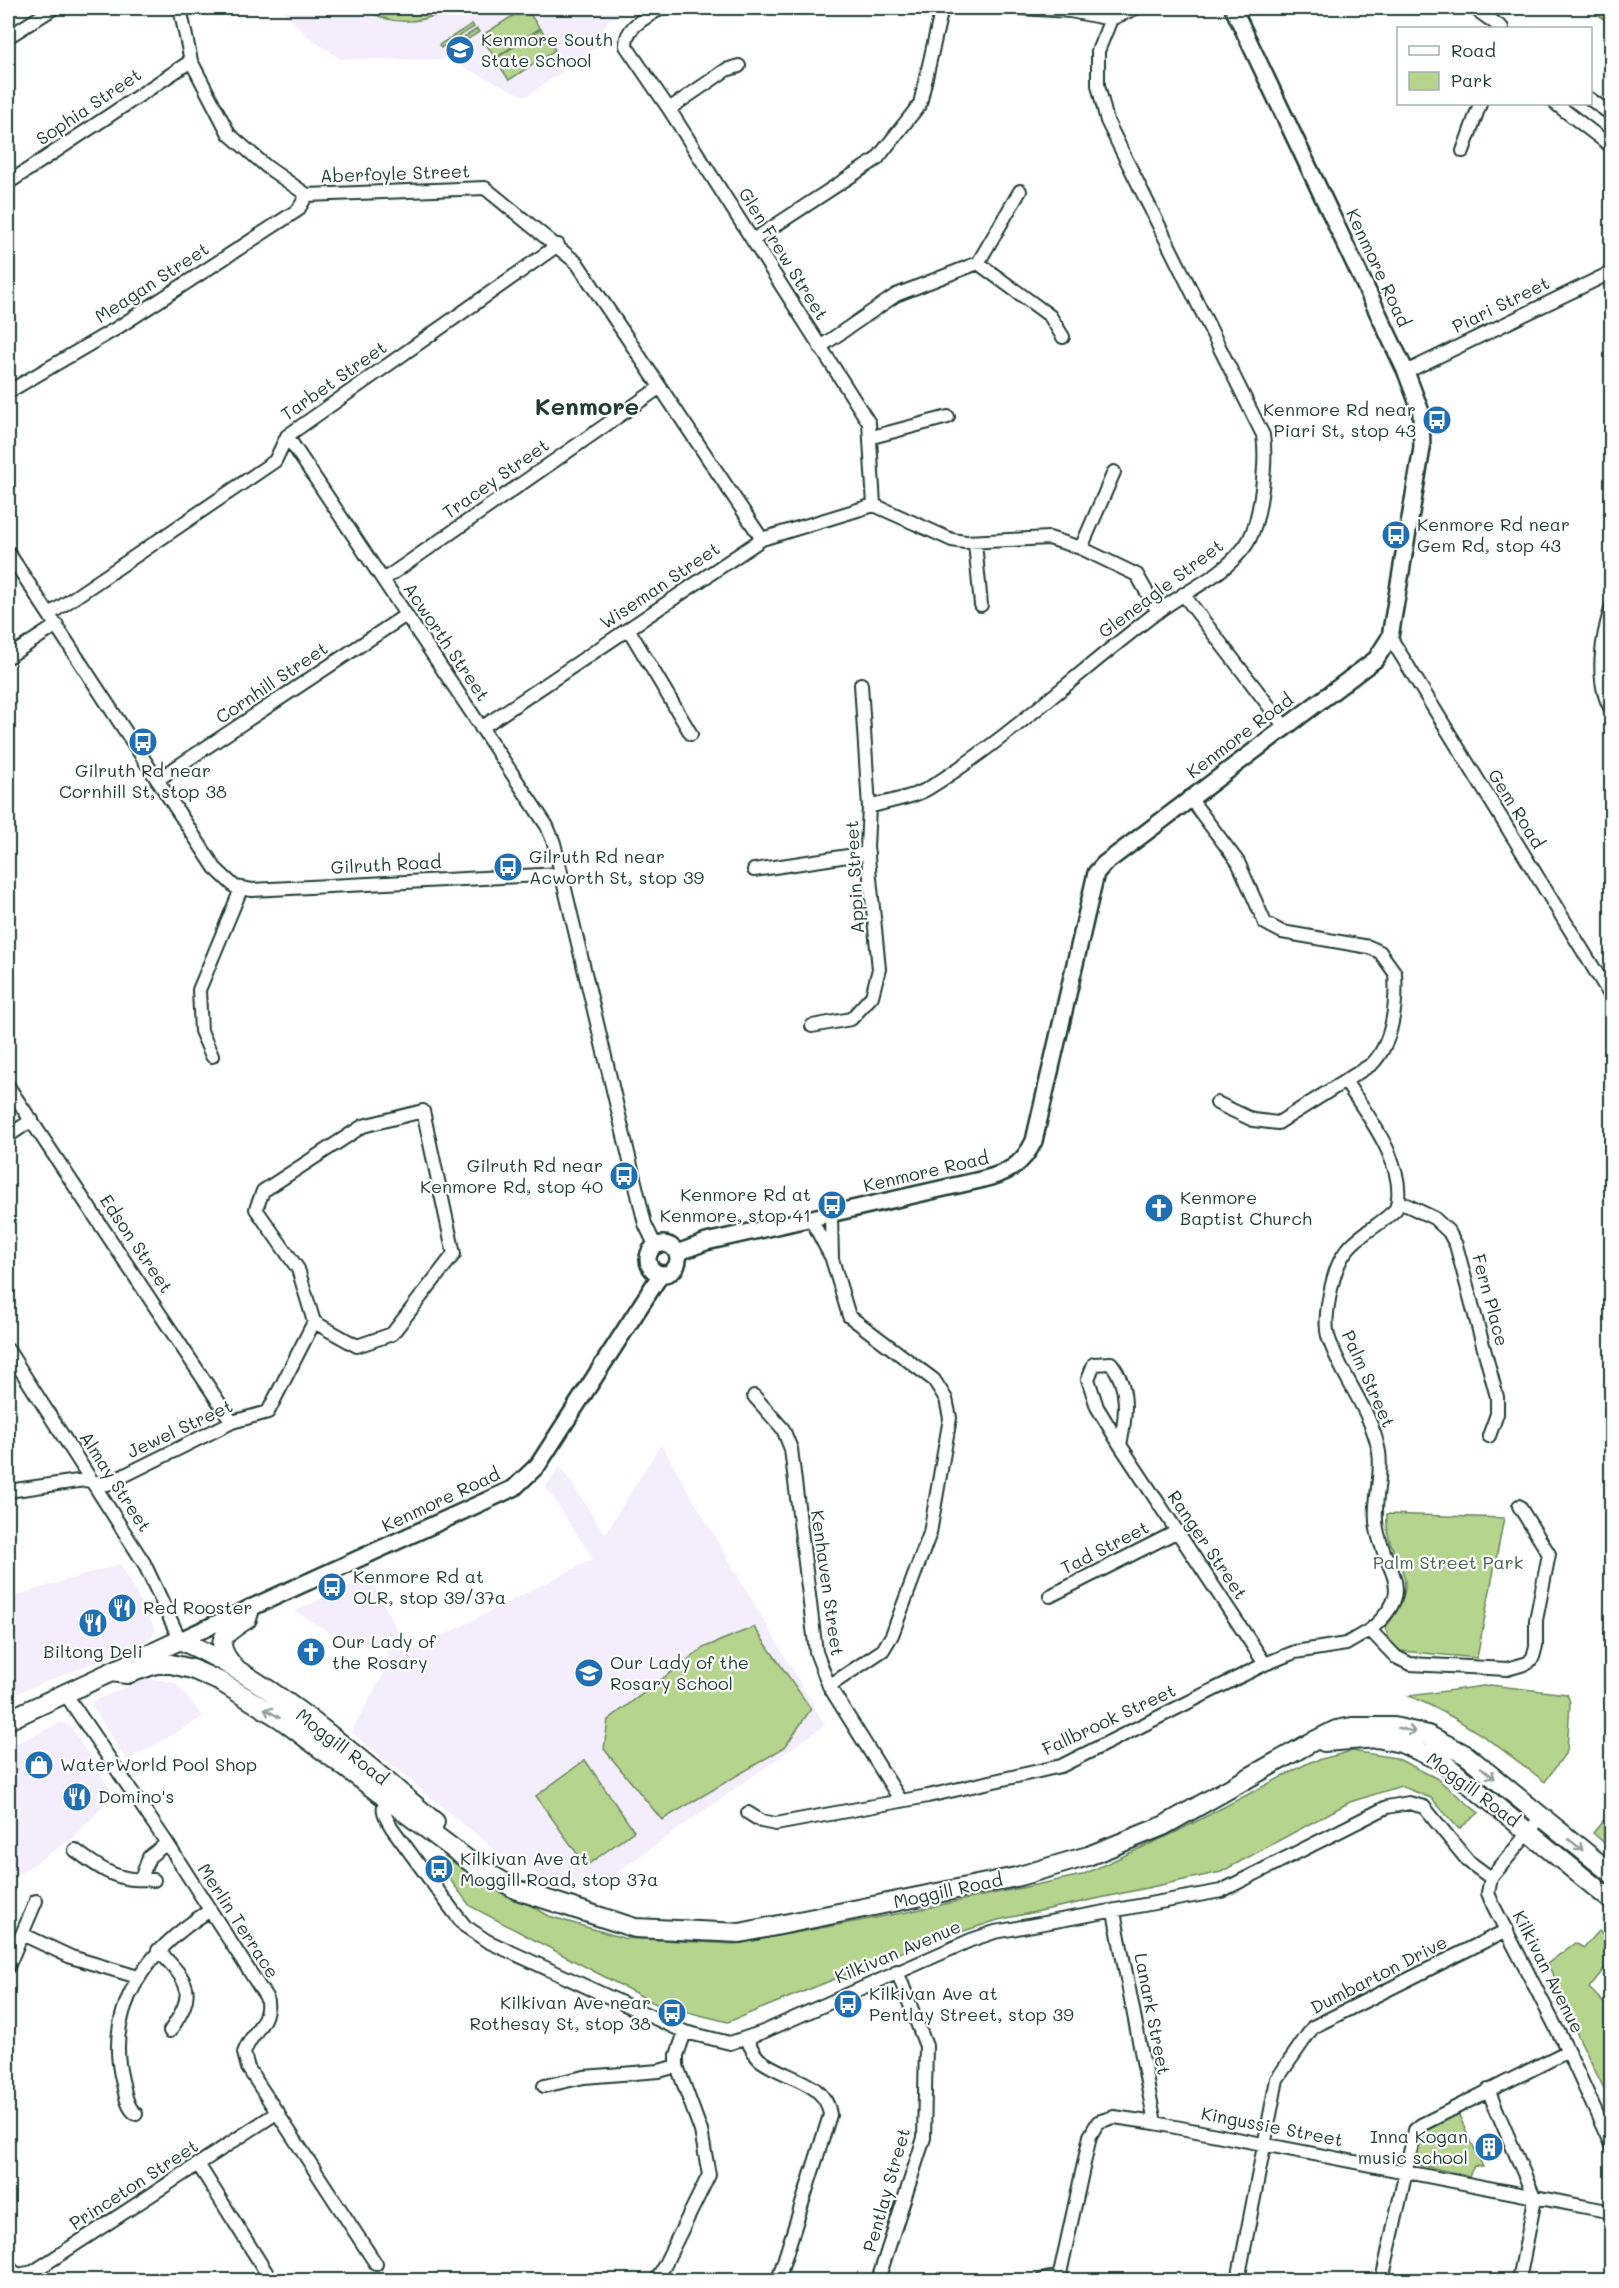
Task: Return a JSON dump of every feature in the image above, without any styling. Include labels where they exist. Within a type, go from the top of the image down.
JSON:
[{"type":"main road","points":[[237,1671],[223,1654],[222,1637],[247,1619],[250,1609]]},
{"type":"main road","points":[[180,1640],[195,1656],[228,1677],[237,1691]]},
{"type":"main road","name":"Moggill Road","points":[[8,1720],[180,1640],[237,1671],[304,1716],[390,1794]]},
{"type":"main road","name":"Moggill Road","points":[[111,1672],[127,1674],[156,1664],[171,1664],[192,1669],[237,1691],[459,1843],[562,1904],[635,1928],[740,1933],[1016,1877],[1089,1856],[1163,1826],[1311,1743],[1336,1730],[1352,1726],[1394,1727],[1428,1735],[1466,1755],[1611,1874]]},
{"type":"main road","name":"Moggill Road","points":[[1311,1743],[1377,1738],[1421,1750],[1441,1761],[1611,1901]]},
{"type":"street","points":[[8,37],[54,8]]},
{"type":"street","name":"Aberfoyle Street","points":[[180,8],[191,61],[229,134],[267,167],[307,195],[485,188],[577,262],[762,539]]},
{"type":"street","name":"Glen Frew Street","points":[[661,8],[631,28],[625,36],[626,46],[669,109],[869,423],[872,437],[874,505]]},
{"type":"street","points":[[753,240],[877,159],[920,104],[942,8]]},
{"type":"street","points":[[1021,8],[1070,11],[1111,19],[1136,8]]},
{"type":"street","name":"Kenmore Road","points":[[677,1253],[706,1242],[811,1220],[1000,1175],[1022,1162],[1034,1141],[1096,873],[1189,798],[1376,659],[1390,637],[1422,448],[1421,412],[1406,372],[1233,8]]},
{"type":"street","points":[[1474,8],[1501,27]]},
{"type":"street","name":"Gleneagle Street","points":[[869,807],[927,789],[974,757],[1158,612],[1235,559],[1248,542],[1256,521],[1266,452],[1263,435],[1107,121],[1098,85],[1098,51],[1111,19]]},
{"type":"street","name":"Sophia Street","points":[[8,183],[191,61]]},
{"type":"street","points":[[669,109],[726,70],[739,66]]},
{"type":"street","points":[[1592,101],[1611,116]]},
{"type":"street","points":[[1463,151],[1480,105]]},
{"type":"street","points":[[1557,105],[1611,147]]},
{"type":"street","points":[[820,347],[896,295],[978,263],[1020,191]]},
{"type":"street","name":"Meagan Street","points":[[8,392],[117,328],[298,210],[307,195]]},
{"type":"street","name":"Tarbet Street","points":[[50,614],[275,461],[287,436],[558,245]]},
{"type":"street","points":[[978,263],[1050,316],[1063,336]]},
{"type":"street","name":"Piari Street","points":[[1406,372],[1611,272]]},
{"type":"street","name":"Tracey Street","points":[[383,580],[659,388]]},
{"type":"street","points":[[872,437],[948,417]]},
{"type":"street","name":"Acworth Street","points":[[287,436],[547,826],[555,843],[561,874]]},
{"type":"street","points":[[1081,548],[1114,472]]},
{"type":"street","points":[[874,505],[952,540],[975,543],[1049,538],[1081,548],[1137,575],[1158,612]]},
{"type":"street","name":"Wiseman Street","points":[[481,728],[762,539],[874,505]]},
{"type":"street","points":[[975,543],[981,605]]},
{"type":"street","points":[[8,552],[220,874],[241,890],[200,990],[201,1031],[212,1056]]},
{"type":"street","points":[[1183,594],[1285,727]]},
{"type":"street","points":[[1611,606],[1602,652],[1604,683],[1611,711]]},
{"type":"street","name":"Cornhill Street","points":[[157,780],[406,615]]},
{"type":"street","points":[[8,657],[57,625]]},
{"type":"street","points":[[629,630],[692,734]]},
{"type":"street","name":"Gem Road","points":[[1390,637],[1611,998]]},
{"type":"street","name":"Appin Street","points":[[812,1026],[851,1018],[872,996],[879,969],[868,853],[869,807],[861,684]]},
{"type":"street","points":[[1189,798],[1238,862],[1265,923],[1282,932],[1369,947],[1380,952],[1395,973],[1396,986],[1388,1040],[1383,1053],[1372,1064],[1278,1123],[1253,1120],[1217,1102]]},
{"type":"street","points":[[754,870],[868,853]]},
{"type":"street","points":[[561,874],[645,1224],[656,1246]]},
{"type":"street","name":"Gilruth Road","points":[[241,890],[561,874]]},
{"type":"street","points":[[1345,1081],[1382,1138],[1397,1186],[1398,1201]]},
{"type":"street","name":"Edson Street","points":[[8,1086],[232,1422]]},
{"type":"street","points":[[423,1111],[454,1254],[393,1334],[357,1346],[314,1322],[298,1269],[256,1209],[263,1191],[363,1126],[423,1111]]},
{"type":"street","points":[[8,1136],[32,1120]]},
{"type":"street","name":"Fern Place","points":[[1398,1201],[1434,1218],[1449,1233],[1462,1259],[1497,1397],[1497,1414],[1489,1436]]},
{"type":"street","name":"Palm Street","points":[[1370,1630],[1380,1622],[1397,1586],[1394,1570],[1376,1526],[1379,1454],[1363,1404],[1328,1335],[1327,1319],[1339,1262],[1358,1238],[1396,1209],[1398,1201]]},
{"type":"street","points":[[831,1215],[832,1259]]},
{"type":"street","points":[[811,1220],[832,1259],[849,1316],[934,1380],[946,1400],[950,1418],[930,1533],[892,1635],[882,1650],[829,1686]]},
{"type":"street","points":[[666,1245],[677,1253],[676,1266],[670,1272],[661,1274],[653,1270],[649,1262],[650,1253],[656,1246],[666,1245]]},
{"type":"street","name":"Kenmore Road","points":[[180,1640],[514,1488],[538,1466],[661,1274]]},
{"type":"street","name":"Jewel Street","points":[[8,1491],[85,1480],[106,1484],[232,1422],[268,1412],[314,1322]]},
{"type":"street","name":"Almay Street","points":[[8,1350],[144,1563],[180,1640]]},
{"type":"street","name":"Ranger Street","points":[[1120,1445],[1126,1416],[1122,1377],[1111,1363],[1094,1364],[1088,1379],[1098,1407],[1120,1445],[1176,1533],[1265,1664]]},
{"type":"street","name":"Kenhaven Street","points":[[754,1396],[783,1429],[790,1449],[816,1652],[829,1686],[901,1801]]},
{"type":"street","points":[[1370,1630],[1395,1657],[1410,1664],[1507,1670],[1528,1662],[1533,1657],[1536,1646],[1536,1620],[1549,1554],[1519,1506]]},
{"type":"street","name":"Tad Street","points":[[1050,1596],[1176,1533]]},
{"type":"street","name":"Fallbrook Street","points":[[748,1813],[761,1821],[776,1824],[901,1801],[1061,1766],[1265,1664],[1295,1652],[1346,1644],[1370,1630]]},
{"type":"street","name":"Merlin Terrace","points":[[66,1695],[167,1843],[266,1997],[268,2005],[265,2018],[244,2053],[248,2068],[376,2264]]},
{"type":"street","name":"Kilkivan Avenue","points":[[390,1794],[383,1814],[465,1926],[487,1941],[526,1961],[685,2032],[722,2043],[747,2039],[897,1971],[994,1932],[1221,1892],[1387,1807],[1409,1803],[1424,1807],[1468,1861],[1491,1878],[1488,1893],[1568,2051],[1611,2147]]},
{"type":"street","points":[[1491,1878],[1541,1817]]},
{"type":"street","points":[[75,1850],[110,1873],[130,1880],[148,1880],[149,1857],[167,1843]]},
{"type":"street","points":[[8,1967],[36,1901]]},
{"type":"street","points":[[136,2114],[129,2107],[118,2055],[121,2016],[138,1977],[158,1950],[209,1911]]},
{"type":"street","name":"Lanark Street","points":[[1114,1912],[1155,2123]]},
{"type":"street","name":"Dumbarton Drive","points":[[1238,2280],[1277,2079],[1284,2065],[1313,2027],[1508,1930]]},
{"type":"street","points":[[22,1934],[71,1957],[138,1977]]},
{"type":"street","points":[[158,1950],[176,1969],[188,1993],[188,2002],[170,2031]]},
{"type":"street","name":"Pentlay Street","points":[[879,2280],[924,2138],[926,2046],[897,1971]]},
{"type":"street","points":[[657,2280],[709,2175],[701,2131],[677,2066],[677,2055],[685,2032]]},
{"type":"street","points":[[747,2039],[758,2058],[772,2068],[819,2090],[829,2103],[830,2115],[778,2280]]},
{"type":"street","points":[[1382,2280],[1412,2136],[1421,2125],[1568,2051]]},
{"type":"street","points":[[544,2086],[584,2077],[659,2071],[677,2066]]},
{"type":"street","points":[[1488,2090],[1535,2199],[1519,2280]]},
{"type":"street","name":"Princeton Street","points":[[8,2267],[18,2275],[33,2272],[278,2112]]},
{"type":"street","name":"Kingussie Street","points":[[1061,2279],[1090,2136],[1095,2124],[1114,2117],[1265,2144],[1535,2199],[1611,2212]]},
{"type":"street","points":[[198,2164],[271,2280]]},
{"type":"street","points":[[1042,2280],[1061,2279]]},
{"type":"shaded area","name":"Kenmore South State School","points":[[280,8],[629,8],[606,23],[604,29],[607,40],[526,97],[448,60],[340,59],[306,35]]},
{"type":"shaded area","name":"Our Lady of the Rosary School","points":[[661,1444],[825,1725],[591,1891],[549,1880],[501,1855],[351,1732],[390,1662],[389,1655],[380,1645],[372,1649],[344,1634],[337,1637],[295,1611],[370,1577],[409,1653],[593,1559],[546,1487],[560,1466],[605,1534]]},
{"type":"shaded area","points":[[120,1564],[156,1630],[148,1641],[8,1697],[8,1598]]},
{"type":"shaded area","points":[[148,1678],[176,1683],[203,1717],[127,1761],[91,1704],[93,1701]]},
{"type":"shaded area","points":[[60,1723],[69,1724],[114,1795],[75,1837],[8,1881],[8,1747]]},
{"type":"green space","points":[[363,8],[456,8],[420,20],[397,21],[375,15]]},
{"type":"green space","points":[[525,8],[540,28],[495,58],[481,36]]},
{"type":"green space","points":[[1589,8],[1611,8],[1611,25]]},
{"type":"green space","points":[[472,24],[474,27],[441,48],[439,45]]},
{"type":"green space","points":[[477,29],[479,32],[446,53],[444,50]]},
{"type":"green space","points":[[541,29],[555,50],[509,80],[495,59]]},
{"type":"green space","name":"Palm Street Park","points":[[1387,1514],[1504,1518],[1477,1658],[1401,1651],[1391,1644],[1385,1628],[1398,1609],[1404,1593],[1405,1581],[1391,1546]]},
{"type":"green space","points":[[754,1627],[811,1709],[785,1747],[662,1820],[604,1749],[608,1720],[703,1648]]},
{"type":"green space","points":[[1490,1685],[1567,1694],[1570,1702],[1567,1751],[1545,1782],[1463,1723],[1409,1696]]},
{"type":"green space","points":[[1352,1751],[1396,1758],[1436,1778],[1479,1813],[1459,1829],[1431,1798],[1401,1786],[1350,1802],[1221,1872],[998,1920],[917,1946],[728,2022],[658,2005],[470,1906],[436,1861],[447,1856],[549,1916],[623,1938],[735,1944],[907,1912],[1082,1875],[1176,1832],[1310,1762]]},
{"type":"green space","points":[[585,1760],[634,1831],[586,1866],[536,1796]]},
{"type":"green space","points":[[1611,1811],[1611,1849],[1593,1833]]},
{"type":"green space","points":[[1599,1931],[1611,1940],[1611,1960],[1589,1988],[1611,2010],[1611,2103],[1552,1983],[1555,1978],[1547,1964],[1575,1943],[1584,1948]]},
{"type":"green space","points":[[1458,2113],[1483,2167],[1474,2166],[1469,2176],[1420,2165],[1417,2158],[1423,2132]]},
{"type":"place","name":"Kenmore South State School","points":[[460,50]]},
{"type":"place","name":"Kenmore Rd near Piari St, stop 43","points":[[1437,420]]},
{"type":"place","name":"Kenmore Rd near Gem Rd, stop 43","points":[[1396,535]]},
{"type":"place","name":"Gilruth Rd near Cornhill St, stop 38","points":[[143,742]]},
{"type":"place","name":"Gilruth Rd near Acworth St, stop 39","points":[[508,867]]},
{"type":"place","name":"Gilruth Rd near Kenmore Rd, stop 40","points":[[624,1176]]},
{"type":"place","name":"Kenmore Rd at Kenmore, stop 41","points":[[832,1205]]},
{"type":"place","name":"Kenmore Baptist Church","points":[[1159,1208]]},
{"type":"place","name":"Kenmore Rd at OLR, stop 39/37a","points":[[332,1587]]},
{"type":"place","name":"Red Rooster","points":[[122,1608]]},
{"type":"place","name":"Biltong Deli","points":[[93,1623]]},
{"type":"place","name":"Our Lady of the Rosary","points":[[311,1652]]},
{"type":"place","name":"Our Lady of the Rosary School","points":[[589,1673]]},
{"type":"place","name":"WaterWorld Pool Shop","points":[[39,1765]]},
{"type":"place","name":"Domino's","points":[[77,1797]]},
{"type":"place","name":"Kilkivan Ave at Moggill Road, stop 37a","points":[[439,1869]]},
{"type":"place","name":"Kilkivan Ave at Pentlay Street, stop 39","points":[[848,2004]]},
{"type":"place","name":"Kilkivan Ave near Rothesay St, stop 38","points":[[672,2013]]},
{"type":"place","name":"Inna Kogan music school","points":[[1489,2147]]},
{"type":"district","name":"Kenmore","points":[[587,407]]}]
